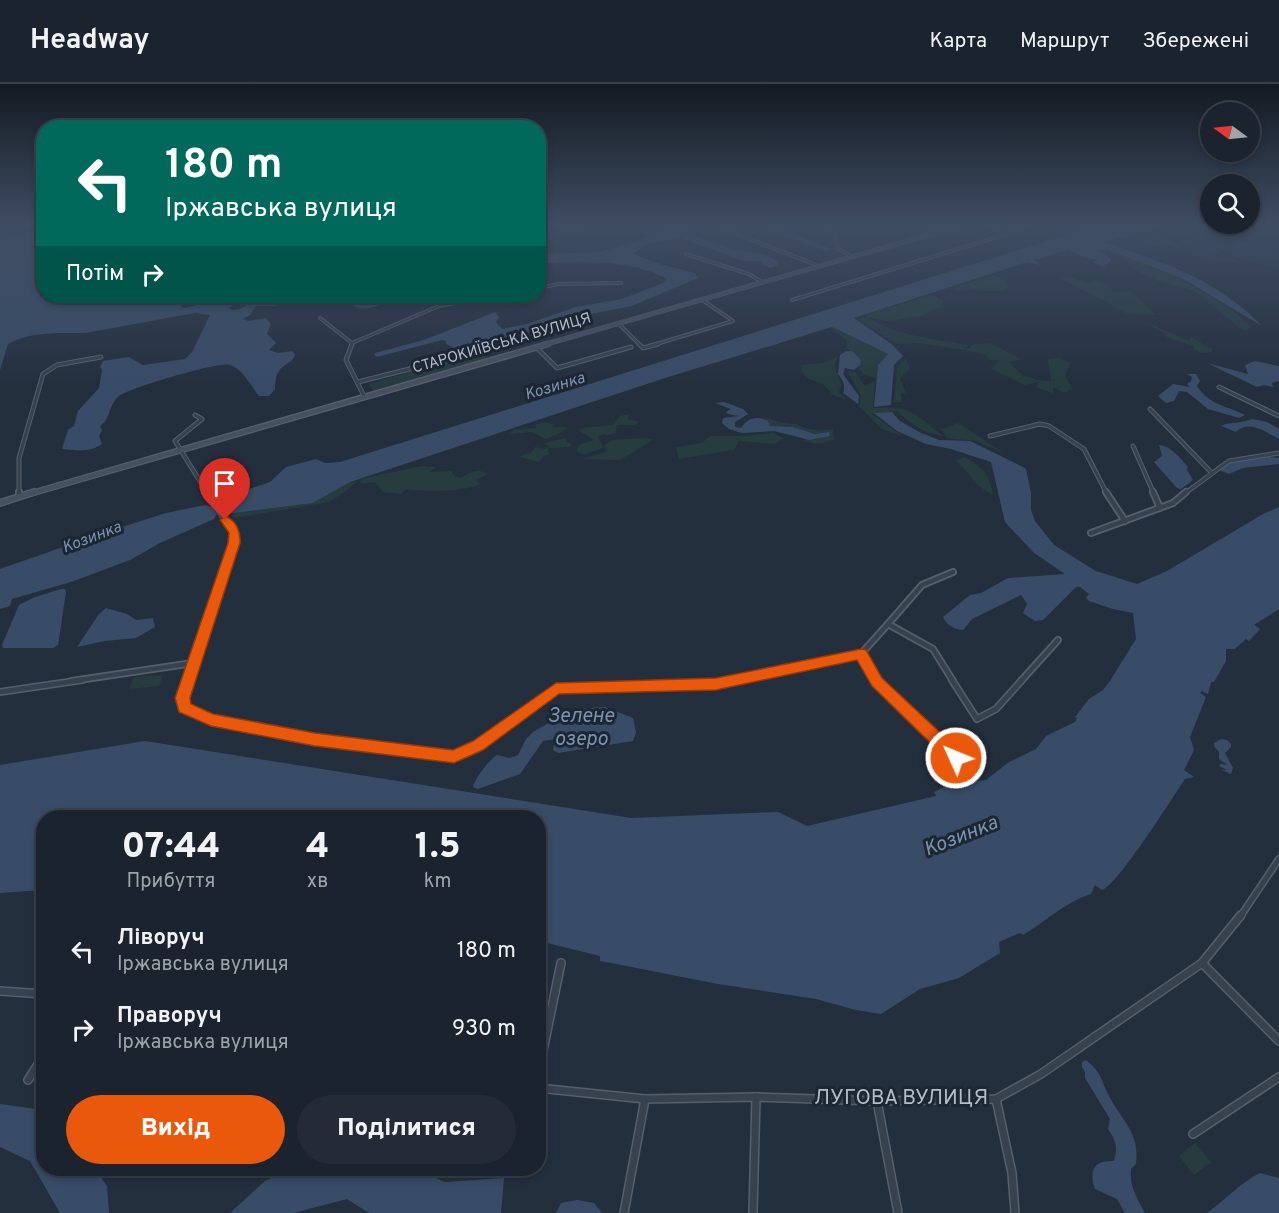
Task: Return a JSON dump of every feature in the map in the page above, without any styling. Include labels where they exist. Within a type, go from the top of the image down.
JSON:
[{"type":"street","points":[[757,279],[762,282]]},
{"type":"street","name":"СТАРОКИЇВСЬКА ВУЛИЦЯ","points":[[0,503],[178,449],[774,279]]},
{"type":"street","points":[[792,300],[862,279]]},
{"type":"street","name":"СТАРОКИЇВСЬКА ВУЛИЦЯ","points":[[546,287],[621,283]]},
{"type":"street","points":[[618,323],[643,348],[733,321],[701,299]]},
{"type":"street","points":[[364,396],[346,360],[352,343],[439,306],[456,303]]},
{"type":"street","points":[[320,318],[352,343]]},
{"type":"street","points":[[536,347],[557,368],[632,347]]},
{"type":"street","points":[[19,496],[19,458],[43,374],[57,365],[101,357]]},
{"type":"street","name":"СТАРОКИЇВСЬКА ВУЛИЦЯ","points":[[358,382],[449,359]]},
{"type":"street","points":[[1219,387],[1279,416]]},
{"type":"street","points":[[1150,409],[1211,471]]},
{"type":"street","points":[[195,416],[202,419],[175,441],[213,503],[235,533],[234,543],[183,698],[184,708],[211,720],[315,740],[454,757],[478,746],[556,689],[716,684],[861,654],[922,585],[953,572]]},
{"type":"street","points":[[990,436],[1040,424],[1049,426],[1084,449],[1102,486],[1125,520]]},
{"type":"street","points":[[1132,446],[1160,508]]},
{"type":"street","points":[[1091,533],[1173,503],[1211,471],[1234,459],[1279,453]]},
{"type":"street","points":[[888,624],[933,649],[977,719],[996,709],[1058,640]]},
{"type":"street","points":[[861,654],[877,682],[956,758]]},
{"type":"street","points":[[0,692],[193,663]]},
{"type":"street","name":"ЛУГОВА ВУЛИЦЯ","points":[[546,1089],[573,1094],[645,1099],[756,1096],[877,1101],[996,1099],[1041,1074],[1202,963],[1227,934],[1266,881],[1279,859]]},
{"type":"street","points":[[546,1036],[561,963]]},
{"type":"street","points":[[1202,963],[1279,1041]]},
{"type":"street","points":[[0,991],[36,993]]},
{"type":"street","points":[[28,1080],[36,1068]]},
{"type":"street","points":[[1192,1134],[1225,1110],[1235,1107],[1279,1077]]},
{"type":"street","points":[[753,1213],[756,1096]]},
{"type":"street","points":[[624,1213],[645,1099]]},
{"type":"street","points":[[996,1099],[1016,1204],[1015,1213]]},
{"type":"street","points":[[877,1101],[898,1213]]},
{"type":"green space","points":[[983,279],[1001,279],[1009,287],[991,292],[971,289],[959,291],[952,288]]},
{"type":"green space","points":[[1061,279],[1076,279],[1088,284],[1097,279],[1114,292],[1131,291],[1156,315],[1128,314]]},
{"type":"green space","points":[[1153,279],[1176,279],[1204,292],[1222,303],[1251,327],[1245,331],[1193,291]]},
{"type":"green space","points":[[931,295],[943,300],[943,308],[933,309],[922,317],[887,321],[868,317],[903,333],[968,345],[964,350],[917,343],[896,344],[858,320],[867,317],[863,316]]},
{"type":"green space","points":[[1143,321],[1187,340],[1191,340],[1190,336],[1212,349],[1212,352],[1202,353],[1195,350],[1193,346],[1166,337],[1164,333]]},
{"type":"green space","points":[[832,328],[888,354],[878,365],[877,378],[865,375],[859,369],[861,360],[846,347],[847,341]]},
{"type":"green space","points":[[990,343],[1021,359],[1010,362],[1018,371],[1033,379],[1051,381],[1048,359],[1059,358],[1070,363],[1065,376],[1073,389],[1064,393],[1053,387],[1053,393],[1036,386],[1039,382],[1024,385],[990,368],[1001,360],[990,360],[985,355],[966,350],[974,344]]},
{"type":"green space","points":[[478,352],[479,354],[485,353],[488,359],[373,391],[369,384]]},
{"type":"green space","points":[[838,356],[834,366],[842,385],[839,392],[847,400],[833,395],[824,385],[808,378],[801,371],[802,365],[823,363]]},
{"type":"green space","points":[[906,358],[910,369],[900,378],[906,393],[901,394],[902,402],[894,402],[897,367]]},
{"type":"green space","points":[[847,370],[855,372],[865,386],[875,381],[873,408],[904,409],[943,436],[918,427],[897,411],[872,414],[902,436],[882,429],[859,406],[861,396]]},
{"type":"green space","points":[[630,414],[627,419],[639,422],[636,425],[617,425],[615,433],[598,437],[603,448],[583,455],[576,450],[580,444],[594,440],[578,430],[614,424],[620,416]]},
{"type":"green space","points":[[761,416],[810,429],[834,429],[832,433],[836,439],[820,444],[800,441],[829,432],[815,434],[793,427],[770,426]]},
{"type":"green space","points":[[544,422],[556,425],[552,427],[568,429],[546,439],[532,432],[509,434],[515,429],[536,428],[535,425]]},
{"type":"green space","points":[[958,423],[1004,453],[975,441],[947,438],[941,429]]},
{"type":"green space","points":[[773,433],[784,438],[775,444],[739,441],[734,450],[679,459],[676,447],[702,443],[710,436]]},
{"type":"green space","points":[[566,438],[566,442],[572,443],[570,447],[548,448],[549,455],[544,456],[539,462],[520,457],[526,453],[530,454],[535,447],[545,449],[549,446],[544,443]]},
{"type":"green space","points":[[645,438],[653,440],[620,460],[581,459],[607,452],[605,445],[613,440]]},
{"type":"green space","points":[[964,457],[984,472],[993,495],[980,487],[956,460]]},
{"type":"green space","points":[[421,466],[436,467],[430,472],[451,471],[455,477],[461,478],[474,472],[481,471],[488,474],[475,480],[481,484],[455,490],[406,489],[401,494],[383,492],[375,482],[360,484],[361,479]]},
{"type":"green space","points":[[357,481],[329,502],[234,518],[231,516],[232,512],[312,503],[350,482]]},
{"type":"green space","points":[[163,675],[159,686],[129,689],[134,677]]},
{"type":"green space","points":[[1195,1143],[1211,1162],[1194,1175],[1179,1156]]},
{"type":"water","points":[[0,279],[36,279],[36,303],[183,303],[180,304],[185,308],[204,303],[234,303],[235,304],[229,308],[232,310],[240,309],[251,303],[291,303],[256,306],[250,315],[242,319],[249,321],[266,318],[271,324],[267,334],[276,343],[269,350],[278,353],[292,351],[295,354],[278,373],[275,389],[269,396],[259,396],[243,375],[231,365],[210,367],[175,376],[119,396],[106,420],[100,426],[102,430],[99,436],[102,444],[88,450],[62,449],[68,430],[74,426],[78,411],[99,388],[102,370],[100,367],[103,361],[129,357],[143,365],[185,359],[192,352],[210,315],[195,313],[85,333],[26,337],[8,344],[0,370]]},
{"type":"water","points":[[667,279],[696,279],[632,306],[576,317],[515,337],[457,349],[442,340],[377,357],[374,355],[424,340],[495,312],[499,317],[496,322],[502,329],[527,324],[576,307],[622,299],[663,283]]},
{"type":"water","points":[[926,279],[975,279],[854,318],[893,345],[903,356],[894,365],[891,405],[874,407],[878,365],[888,354],[832,327],[665,378],[350,482],[313,503],[235,513],[224,513],[220,507],[222,504],[220,499],[270,482],[286,467],[316,459],[325,463],[340,462]]},
{"type":"water","points":[[1183,279],[1198,279],[1208,284],[1245,310],[1262,326]]},
{"type":"water","points":[[352,303],[384,303],[362,309]]},
{"type":"water","points":[[846,351],[852,351],[861,360],[860,365],[854,370],[845,368],[843,374],[859,396],[858,404],[843,393],[844,383],[838,374],[840,355]]},
{"type":"water","points":[[1255,361],[1279,366],[1279,381],[1272,383],[1273,387],[1264,385],[1257,387],[1207,363],[1248,374],[1245,365]]},
{"type":"water","points":[[1187,374],[1196,374],[1200,381],[1197,386],[1207,397],[1245,415],[1239,418],[1208,409],[1187,392],[1179,391],[1174,401],[1166,403],[1158,396],[1173,384],[1190,387],[1187,384],[1192,377]]},
{"type":"water","points":[[724,402],[743,409],[748,414],[735,422],[735,427],[741,428],[750,420],[760,418],[768,421],[770,426],[793,427],[815,434],[829,432],[830,436],[809,440],[774,431],[742,433],[729,429],[722,423],[723,418],[739,416],[728,414],[726,412],[731,409],[715,403]]},
{"type":"water","name":"Козинка","points":[[892,412],[900,421],[919,432],[939,440],[970,441],[1026,469],[1031,493],[1031,510],[1035,521],[1054,545],[1096,571],[1137,584],[1167,571],[1263,514],[1279,507],[1279,609],[1254,625],[1260,629],[1249,641],[1246,639],[1235,649],[1226,649],[1226,661],[1214,682],[1211,682],[1208,694],[1202,691],[1200,693],[1206,697],[1190,737],[1194,750],[1184,770],[1194,777],[1185,779],[1132,858],[1110,885],[1102,890],[1095,885],[1091,894],[1064,907],[1023,935],[1020,933],[999,942],[1000,953],[959,978],[920,989],[881,1014],[816,999],[718,984],[600,961],[600,956],[546,943],[546,810],[36,810],[36,890],[0,893],[0,765],[145,741],[631,818],[778,812],[807,826],[936,796],[934,792],[958,780],[967,782],[986,780],[1009,762],[1036,749],[1046,736],[1075,722],[1077,718],[1075,717],[1089,699],[1103,690],[1110,681],[1136,639],[1133,613],[1089,601],[1086,598],[1089,594],[1080,587],[1076,587],[1043,620],[1035,621],[1023,613],[1027,604],[1021,595],[972,619],[963,630],[949,625],[943,617],[970,595],[981,593],[1008,578],[1065,574],[1034,553],[1005,522],[991,462],[951,449],[926,444],[897,431],[874,413]]},
{"type":"water","points":[[1252,419],[1267,422],[1279,429],[1279,439],[1252,427],[1241,428],[1236,432],[1221,426]]},
{"type":"water","points":[[1159,445],[1171,450],[1188,467],[1187,470],[1193,480],[1181,489],[1177,488],[1154,462],[1162,456]]},
{"type":"water","points":[[1260,456],[1279,458],[1279,464],[1243,468],[1229,474],[1219,470],[1231,462]]},
{"type":"water","name":"Козинка","points":[[205,505],[213,507],[217,514],[214,519],[160,543],[130,560],[71,582],[12,599],[10,606],[0,609],[0,569],[86,539],[87,534],[96,531],[97,535],[166,513]]},
{"type":"water","points":[[65,589],[66,592],[58,645],[53,648],[3,648],[2,645],[19,605]]},
{"type":"water","points":[[106,608],[127,614],[136,620],[153,618],[155,627],[136,638],[77,647],[99,614]]},
{"type":"water","name":"Зелене озеро","points":[[605,707],[633,718],[636,733],[633,741],[558,753],[553,750],[555,739],[543,741],[520,774],[478,789],[473,787],[479,774],[494,757],[497,755],[510,758],[518,755],[526,739],[533,732],[573,709]]},
{"type":"water","points":[[1221,739],[1231,744],[1225,753],[1233,768],[1231,774],[1221,770],[1227,770],[1219,766],[1220,764],[1228,765],[1219,759],[1219,752],[1214,746],[1214,743]]},
{"type":"water","points":[[1086,1060],[1098,1073],[1133,1135],[1137,1153],[1136,1164],[1131,1169],[1131,1181],[1145,1213],[1125,1213],[1117,1199],[1095,1189],[1092,1177],[1094,1168],[1101,1162],[1114,1161],[1116,1148],[1108,1129],[1110,1119],[1085,1078],[1082,1062]]},
{"type":"water","points":[[0,1104],[36,1109],[36,1171],[30,1161],[0,1147]]},
{"type":"water","points":[[1260,1173],[1279,1178],[1279,1213],[1207,1213],[1239,1187]]},
{"type":"water","points":[[39,1176],[100,1176],[107,1186],[109,1213],[60,1213]]},
{"type":"water","points":[[275,1176],[432,1176],[444,1182],[504,1178],[501,1213],[369,1213],[347,1199],[293,1213],[230,1213],[265,1181]]},
{"type":"water","points":[[577,1200],[594,1203],[602,1213],[556,1213],[561,1203]]},
{"type":"route","points":[[225,520],[235,533],[234,543],[183,698],[184,708],[211,720],[315,740],[454,757],[478,746],[556,689],[716,684],[861,654],[877,682],[956,758]]}]
